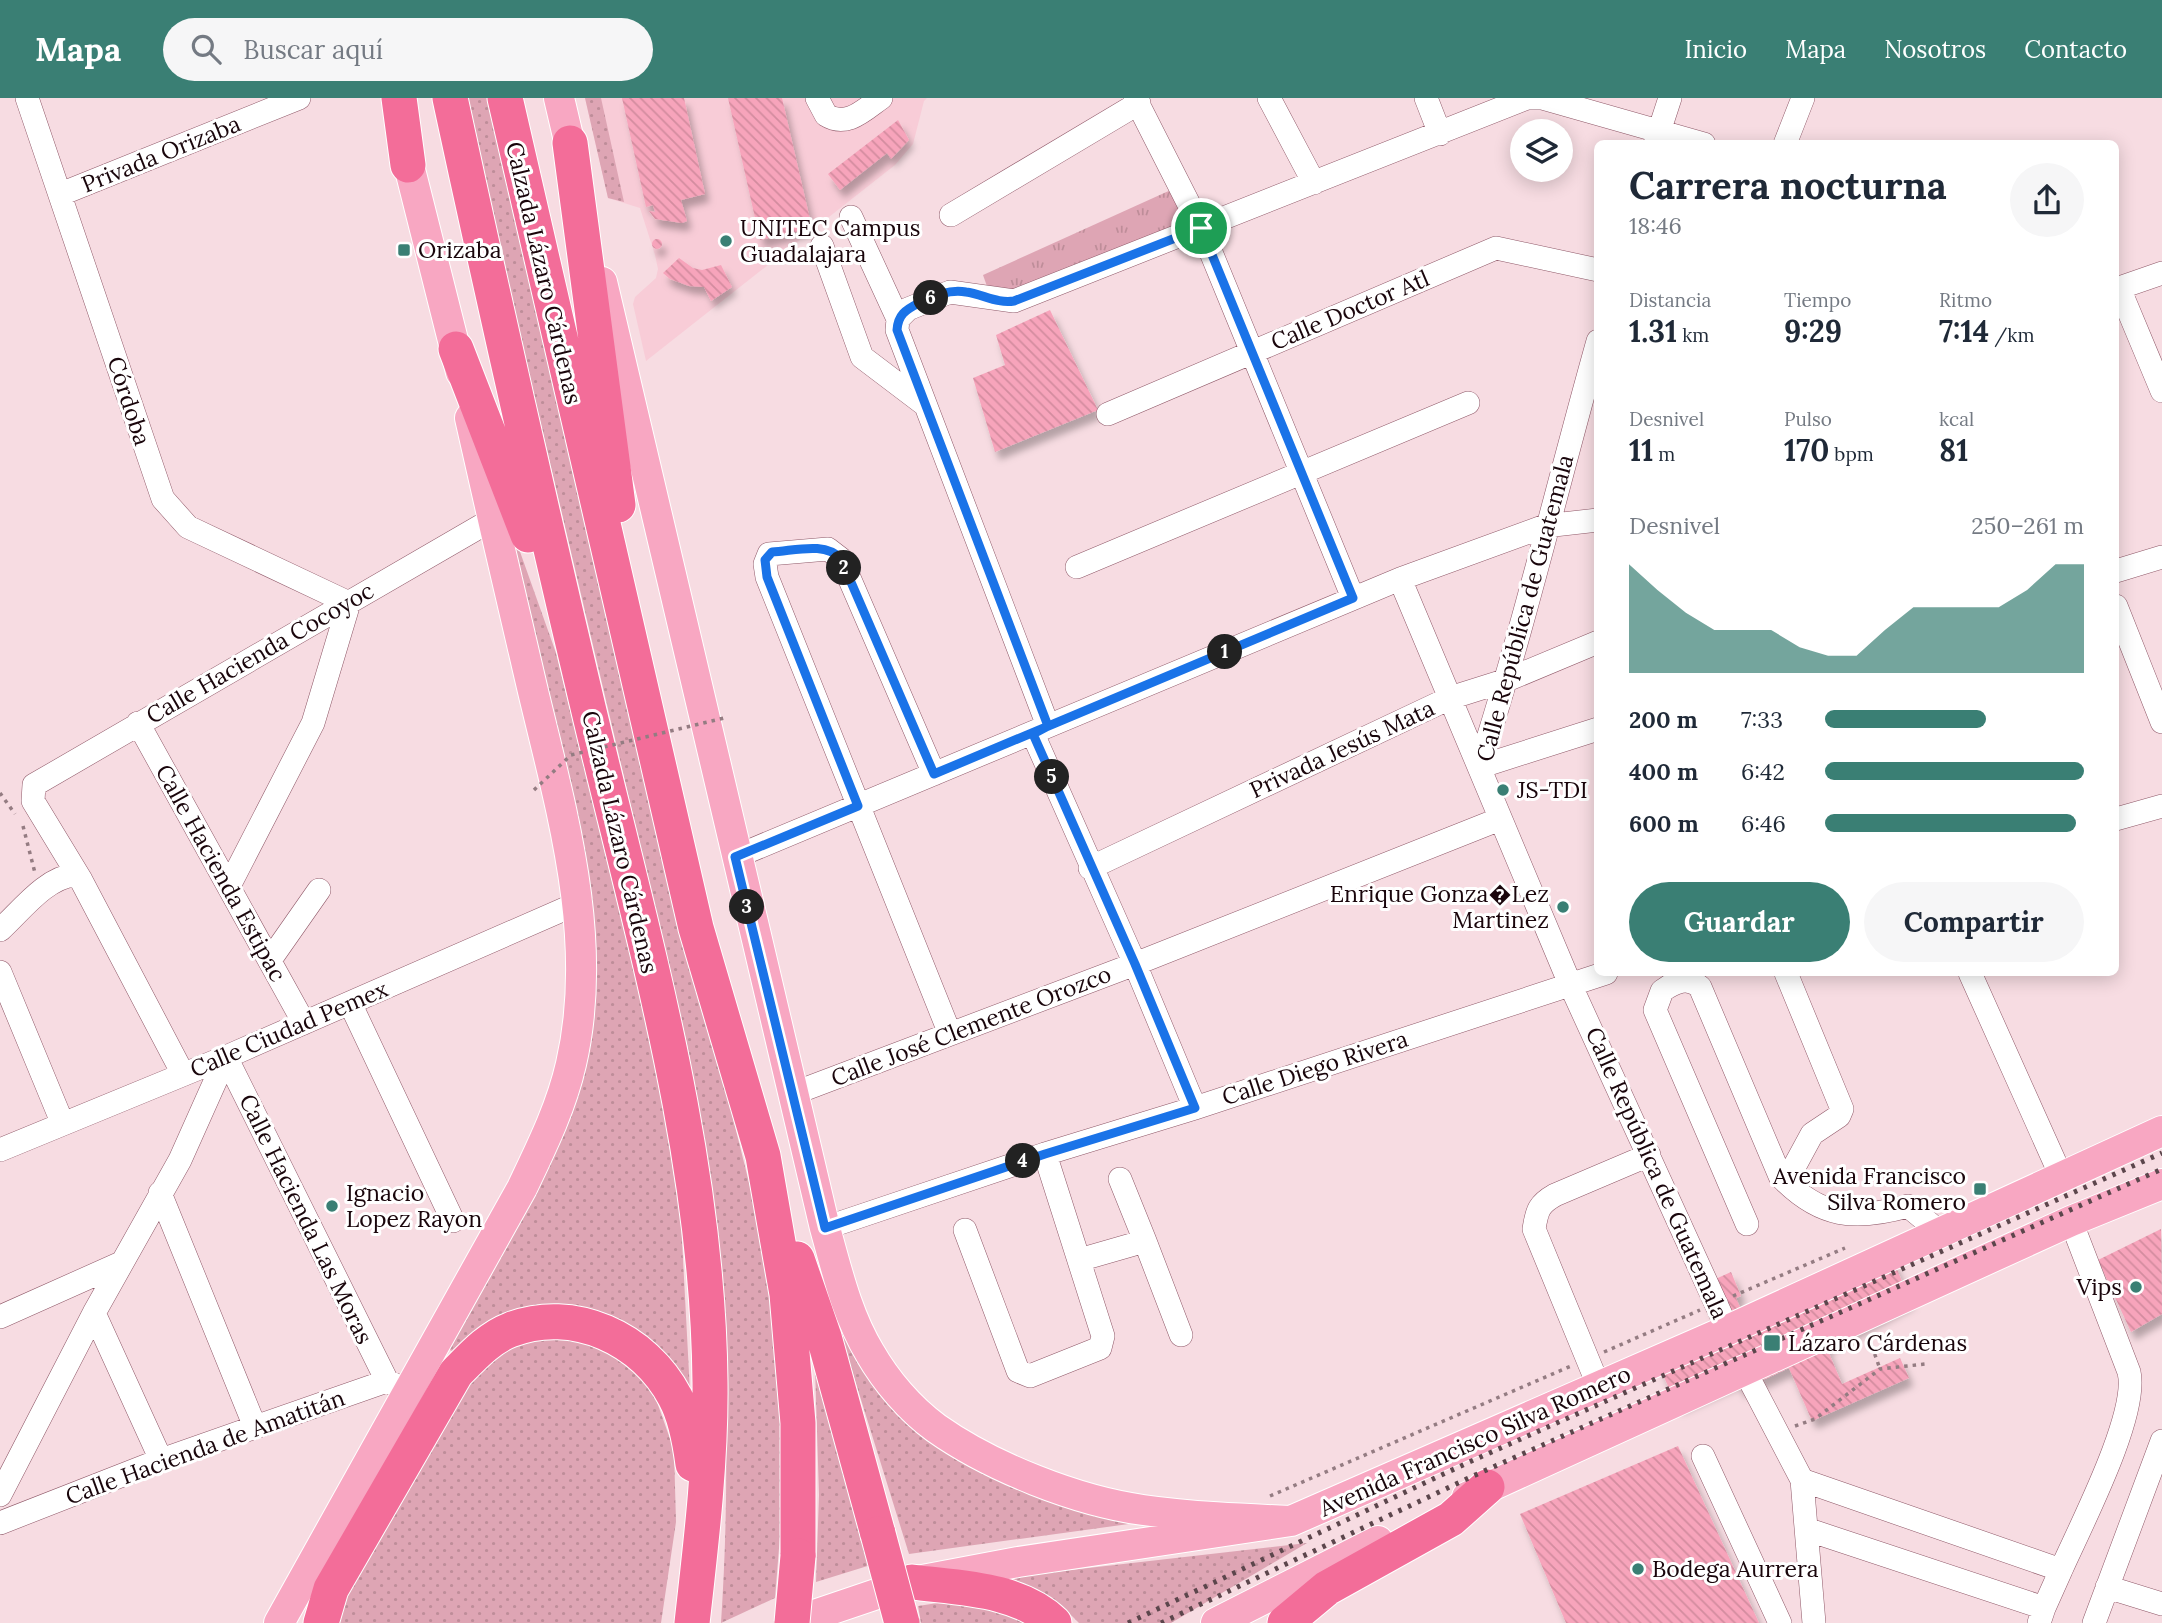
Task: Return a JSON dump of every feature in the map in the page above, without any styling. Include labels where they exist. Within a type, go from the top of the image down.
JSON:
[{"type":"highway","points":[[399,98],[408,165]]},
{"type":"highway","name":"Calzada Lázaro Cárdenas","points":[[450,98],[521,426],[667,1042],[691,1165],[705,1281],[710,1382],[701,1531],[693,1610]]},
{"type":"highway","name":"Calzada Lázaro Cárdenas","points":[[505,98],[696,928],[763,1156],[787,1294],[799,1423],[798,1556],[791,1623]]},
{"type":"highway","points":[[570,143],[647,723]]},
{"type":"highway","points":[[456,349],[576,658]]},
{"type":"highway","points":[[763,1156],[824,1337],[902,1623]]},
{"type":"highway","points":[[321,1623],[331,1589],[456,1373],[497,1337],[525,1325],[571,1323],[601,1329],[644,1357],[658,1372],[676,1397],[686,1427],[701,1531]]},
{"type":"highway","points":[[1285,1623],[1327,1588],[1451,1519],[1487,1487]]},
{"type":"highway","points":[[912,1582],[1004,1597],[1038,1611],[1054,1623]]},
{"type":"main road","points":[[279,1623],[398,1386],[522,1188],[550,1129],[571,1064],[580,1004],[582,945],[564,820],[492,519],[456,349],[393,98]]},
{"type":"main road","points":[[559,98],[735,857],[825,1228],[849,1311],[870,1353],[905,1400],[936,1428],[991,1460],[1098,1500],[1140,1510],[1193,1516],[1291,1521]]},
{"type":"main road","name":"Avenida Francisco Silva Romero","points":[[791,1623],[912,1582],[1018,1562],[1291,1521],[1728,1331],[2162,1131]]},
{"type":"main road","name":"Avenida Francisco Silva Romero","points":[[1216,1623],[1487,1487],[2071,1222],[2162,1184]]},
{"type":"street","name":"Córdoba","points":[[27,98],[157,487],[170,510],[188,527],[349,604]]},
{"type":"street","name":"Privada Orizaba","points":[[61,194],[299,98]]},
{"type":"street","points":[[817,98],[826,115],[842,120],[850,120],[881,98]]},
{"type":"street","points":[[1269,98],[1314,183]]},
{"type":"street","points":[[1426,98],[1440,134]]},
{"type":"street","points":[[898,319],[908,309],[950,292],[968,292],[1004,302],[1014,301],[1527,98],[1542,98],[1657,137],[1677,140]]},
{"type":"street","points":[[1657,137],[1670,98]]},
{"type":"street","points":[[1787,140],[1803,98]]},
{"type":"street","points":[[951,215],[1137,101],[1201,228],[1353,598]]},
{"type":"street","points":[[851,217],[898,319],[897,330],[1090,868],[1135,964],[1195,1108]]},
{"type":"street","points":[[822,246],[862,357],[923,404]]},
{"type":"street","name":"Calle Doctor Atl","points":[[1108,414],[1496,248],[1594,269]]},
{"type":"street","points":[[2119,287],[2162,273]]},
{"type":"street","points":[[2119,293],[2162,391]]},
{"type":"street","name":"Calle República de Guatemala","points":[[1594,355],[1545,526],[1507,680],[1479,767],[1570,984],[1728,1331]]},
{"type":"street","points":[[1077,567],[1468,403]]},
{"type":"street","name":"Calle Hacienda Cocoyoc","points":[[75,875],[33,801],[32,791],[38,780],[349,604],[492,519]]},
{"type":"street","points":[[735,857],[1400,579],[1545,526],[1594,520]]},
{"type":"street","points":[[934,774],[841,559],[828,549],[772,552],[765,564],[767,577],[950,1034]]},
{"type":"street","points":[[2119,570],[2162,557]]},
{"type":"street","points":[[1400,579],[1479,767],[1594,730]]},
{"type":"street","points":[[229,886],[313,723],[349,604]]},
{"type":"street","points":[[2119,614],[2162,722]]},
{"type":"street","name":"Privada Jesús Mata","points":[[1090,868],[1450,698],[1507,680],[1594,644]]},
{"type":"street","name":"Calle Hacienda Estipac","points":[[138,723],[304,1023]]},
{"type":"street","points":[[2119,818],[2162,806]]},
{"type":"street","name":"Calle José Clemente Orozco","points":[[792,1094],[1135,964],[1500,819]]},
{"type":"street","points":[[0,930],[40,893],[64,876],[75,875],[81,880],[183,1074]]},
{"type":"street","points":[[270,960],[319,890]]},
{"type":"street","name":"Calle Ciudad Pemex","points":[[0,1150],[304,1023],[576,904]]},
{"type":"street","points":[[0,972],[62,1122]]},
{"type":"street","name":"Calle Diego Rivera","points":[[825,1228],[1596,976]]},
{"type":"street","points":[[1786,1182],[1812,1133],[1842,1111],[1787,976]]},
{"type":"street","points":[[1971,976],[2061,1176]]},
{"type":"street","points":[[1747,1224],[1655,1010],[1657,996],[1671,984],[1692,981],[1700,988],[1780,1176],[1786,1182],[1812,1202],[1847,1216],[1874,1216],[1908,1206],[1941,1233]]},
{"type":"street","points":[[350,1003],[453,1221]]},
{"type":"street","points":[[0,1495],[94,1313],[180,1160],[226,1056]]},
{"type":"street","name":"Calle Hacienda Las Moras","points":[[226,1056],[398,1386]]},
{"type":"street","points":[[965,1230],[1018,1371],[1026,1376],[1097,1351],[1103,1336],[1045,1154]]},
{"type":"street","points":[[1599,1387],[1534,1228],[1536,1211],[1542,1203],[1555,1195],[1649,1155]]},
{"type":"street","points":[[1120,1178],[1181,1335]]},
{"type":"street","points":[[160,1193],[255,1427]]},
{"type":"street","points":[[1809,1530],[2041,1616],[2101,1479],[2131,1388],[2129,1372],[2092,1284],[2071,1222]]},
{"type":"street","points":[[1079,1260],[1145,1241]]},
{"type":"street","points":[[0,1317],[121,1263]]},
{"type":"street","points":[[94,1313],[161,1460]]},
{"type":"street","points":[[1745,1371],[1802,1480],[1809,1530],[1814,1623]]},
{"type":"street","name":"Calle Hacienda de Amatitán","points":[[0,1523],[161,1460],[255,1427],[398,1386]]},
{"type":"street","points":[[2094,1623],[2162,1441]]},
{"type":"street","points":[[1703,1456],[1780,1623]]},
{"type":"street","points":[[1802,1480],[2061,1570]]},
{"type":"street","points":[[2106,1587],[2162,1604]]},
{"type":"path","points":[[534,790],[571,755],[724,718]]},
{"type":"path","points":[[0,793],[23,825],[40,893]]},
{"type":"path","points":[[1257,1498],[1270,1496],[1857,1243]]},
{"type":"path","points":[[1865,1330],[1881,1369]]},
{"type":"path","points":[[1790,1416],[1795,1426],[1815,1419],[1881,1369],[1925,1364]]},
{"type":"shaded area","name":"UNITEC Campus Guadalajara","points":[[585,98],[927,98],[913,144],[895,165],[646,361],[633,304],[635,297],[656,278],[658,269],[655,255],[640,208],[608,198]]},
{"type":"green space","points":[[464,98],[490,98],[636,728],[767,1255],[783,1393],[782,1511],[775,1598],[721,1623],[726,1477],[722,1332],[709,1189],[687,1044]]},
{"type":"green space","points":[[585,98],[601,98],[624,202],[608,198]]},
{"type":"green space","points":[[1173,189],[1189,220],[1013,295],[989,292],[983,275]]},
{"type":"green space","points":[[513,532],[556,653],[656,1061],[681,1221],[690,1392],[624,1327],[455,1352],[447,1349],[592,1001],[507,534]]},
{"type":"green space","points":[[835,1316],[900,1412],[1136,1523],[909,1554]]},
{"type":"green space","points":[[547,1334],[613,1349],[652,1388],[674,1450],[676,1522],[661,1623],[338,1623],[350,1587],[464,1384],[493,1354]]},
{"type":"green space","points":[[815,1367],[874,1564],[816,1582],[819,1495]]},
{"type":"green space","points":[[1307,1543],[1171,1623],[1079,1623],[1043,1596],[1001,1578]]},
{"type":"green space","points":[[957,1600],[997,1605],[1034,1623],[921,1623],[918,1606]]},
{"type":"building","points":[[622,98],[684,98],[705,194],[681,200],[687,221],[682,223],[655,219],[649,211],[655,212],[653,205],[646,207]]},
{"type":"building","points":[[728,98],[782,98],[812,228],[760,240]]},
{"type":"building","points":[[898,120],[909,140],[891,159],[887,153],[840,190],[828,174]]},
{"type":"building","points":[[657,239],[662,244],[657,249],[652,244]]},
{"type":"building","points":[[679,258],[693,268],[702,270],[721,265],[732,287],[711,301],[704,287],[689,286],[670,279],[663,273]]},
{"type":"building","points":[[1050,310],[1098,410],[995,452],[973,378],[1005,365],[996,335]]},
{"type":"building","name":"Vips","points":[[2161,1229],[2162,1314],[2131,1332],[2098,1260]]},
{"type":"building","name":"Lázaro Cárdenas","points":[[1893,1260],[1910,1300],[1826,1346],[1842,1384],[1900,1358],[1909,1378],[1812,1421],[1789,1368],[1741,1390],[1736,1380],[1677,1406],[1659,1366],[1721,1338],[1700,1286],[1731,1272],[1741,1296],[1736,1298],[1743,1314]]},
{"type":"building","name":"Bodega Aurrera","points":[[1678,1446],[1759,1623],[1566,1623],[1520,1514]]},
{"type":"railway","points":[[1128,1623],[1467,1463],[2162,1153]]},
{"type":"railway","points":[[1161,1623],[1473,1476],[2162,1169]]},
{"type":"place","name":"UNITEC Campus Guadalajara","points":[[726,241]]},
{"type":"place","name":"Orizaba","points":[[404,250]]},
{"type":"place","name":"JS-TDI","points":[[1503,790]]},
{"type":"place","name":"Enrique Gonza�Lez Martinez","points":[[1563,907]]},
{"type":"place","name":"Avenida Francisco Silva Romero","points":[[1980,1189]]},
{"type":"place","name":"Ignacio Lopez Rayon","points":[[332,1206]]},
{"type":"place","name":"Vips","points":[[2136,1287]]},
{"type":"place","name":"Lázaro Cárdenas","points":[[1772,1343]]},
{"type":"place","name":"Bodega Aurrera","points":[[1638,1569]]},
{"type":"route","points":[[1201,228],[1014,301],[1004,302],[959,291],[937,295],[903,313],[898,319],[897,330],[1048,726],[1033,734],[1090,868],[1135,964],[1195,1108],[1045,1154],[825,1228],[735,857],[858,806],[767,577],[765,560],[772,552],[817,549],[828,549],[841,559],[934,774],[1033,734],[1353,598],[1201,228]]}]
